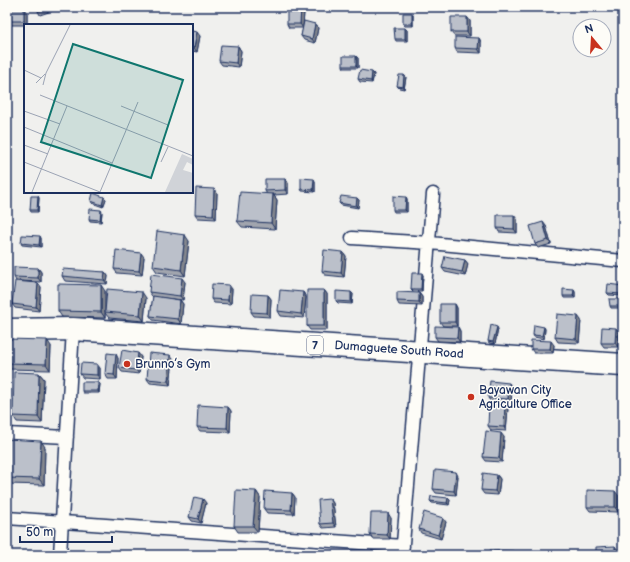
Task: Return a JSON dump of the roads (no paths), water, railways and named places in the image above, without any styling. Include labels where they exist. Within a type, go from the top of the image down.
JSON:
[{"type":"highway","name":"Dumaguete South Road","points":[[7,330],[73,329],[623,365]]},
{"type":"street","points":[[7,518],[402,550],[430,243],[433,194]]},
{"type":"street","points":[[352,238],[430,243],[623,261]]},
{"type":"street","points":[[60,555],[73,329]]},
{"type":"street","points":[[7,434],[67,437]]},
{"type":"place","name":"Brunno’s Gym","points":[[127,364]]},
{"type":"place","name":"Bayawan City Agriculture Office","points":[[471,397]]}]
